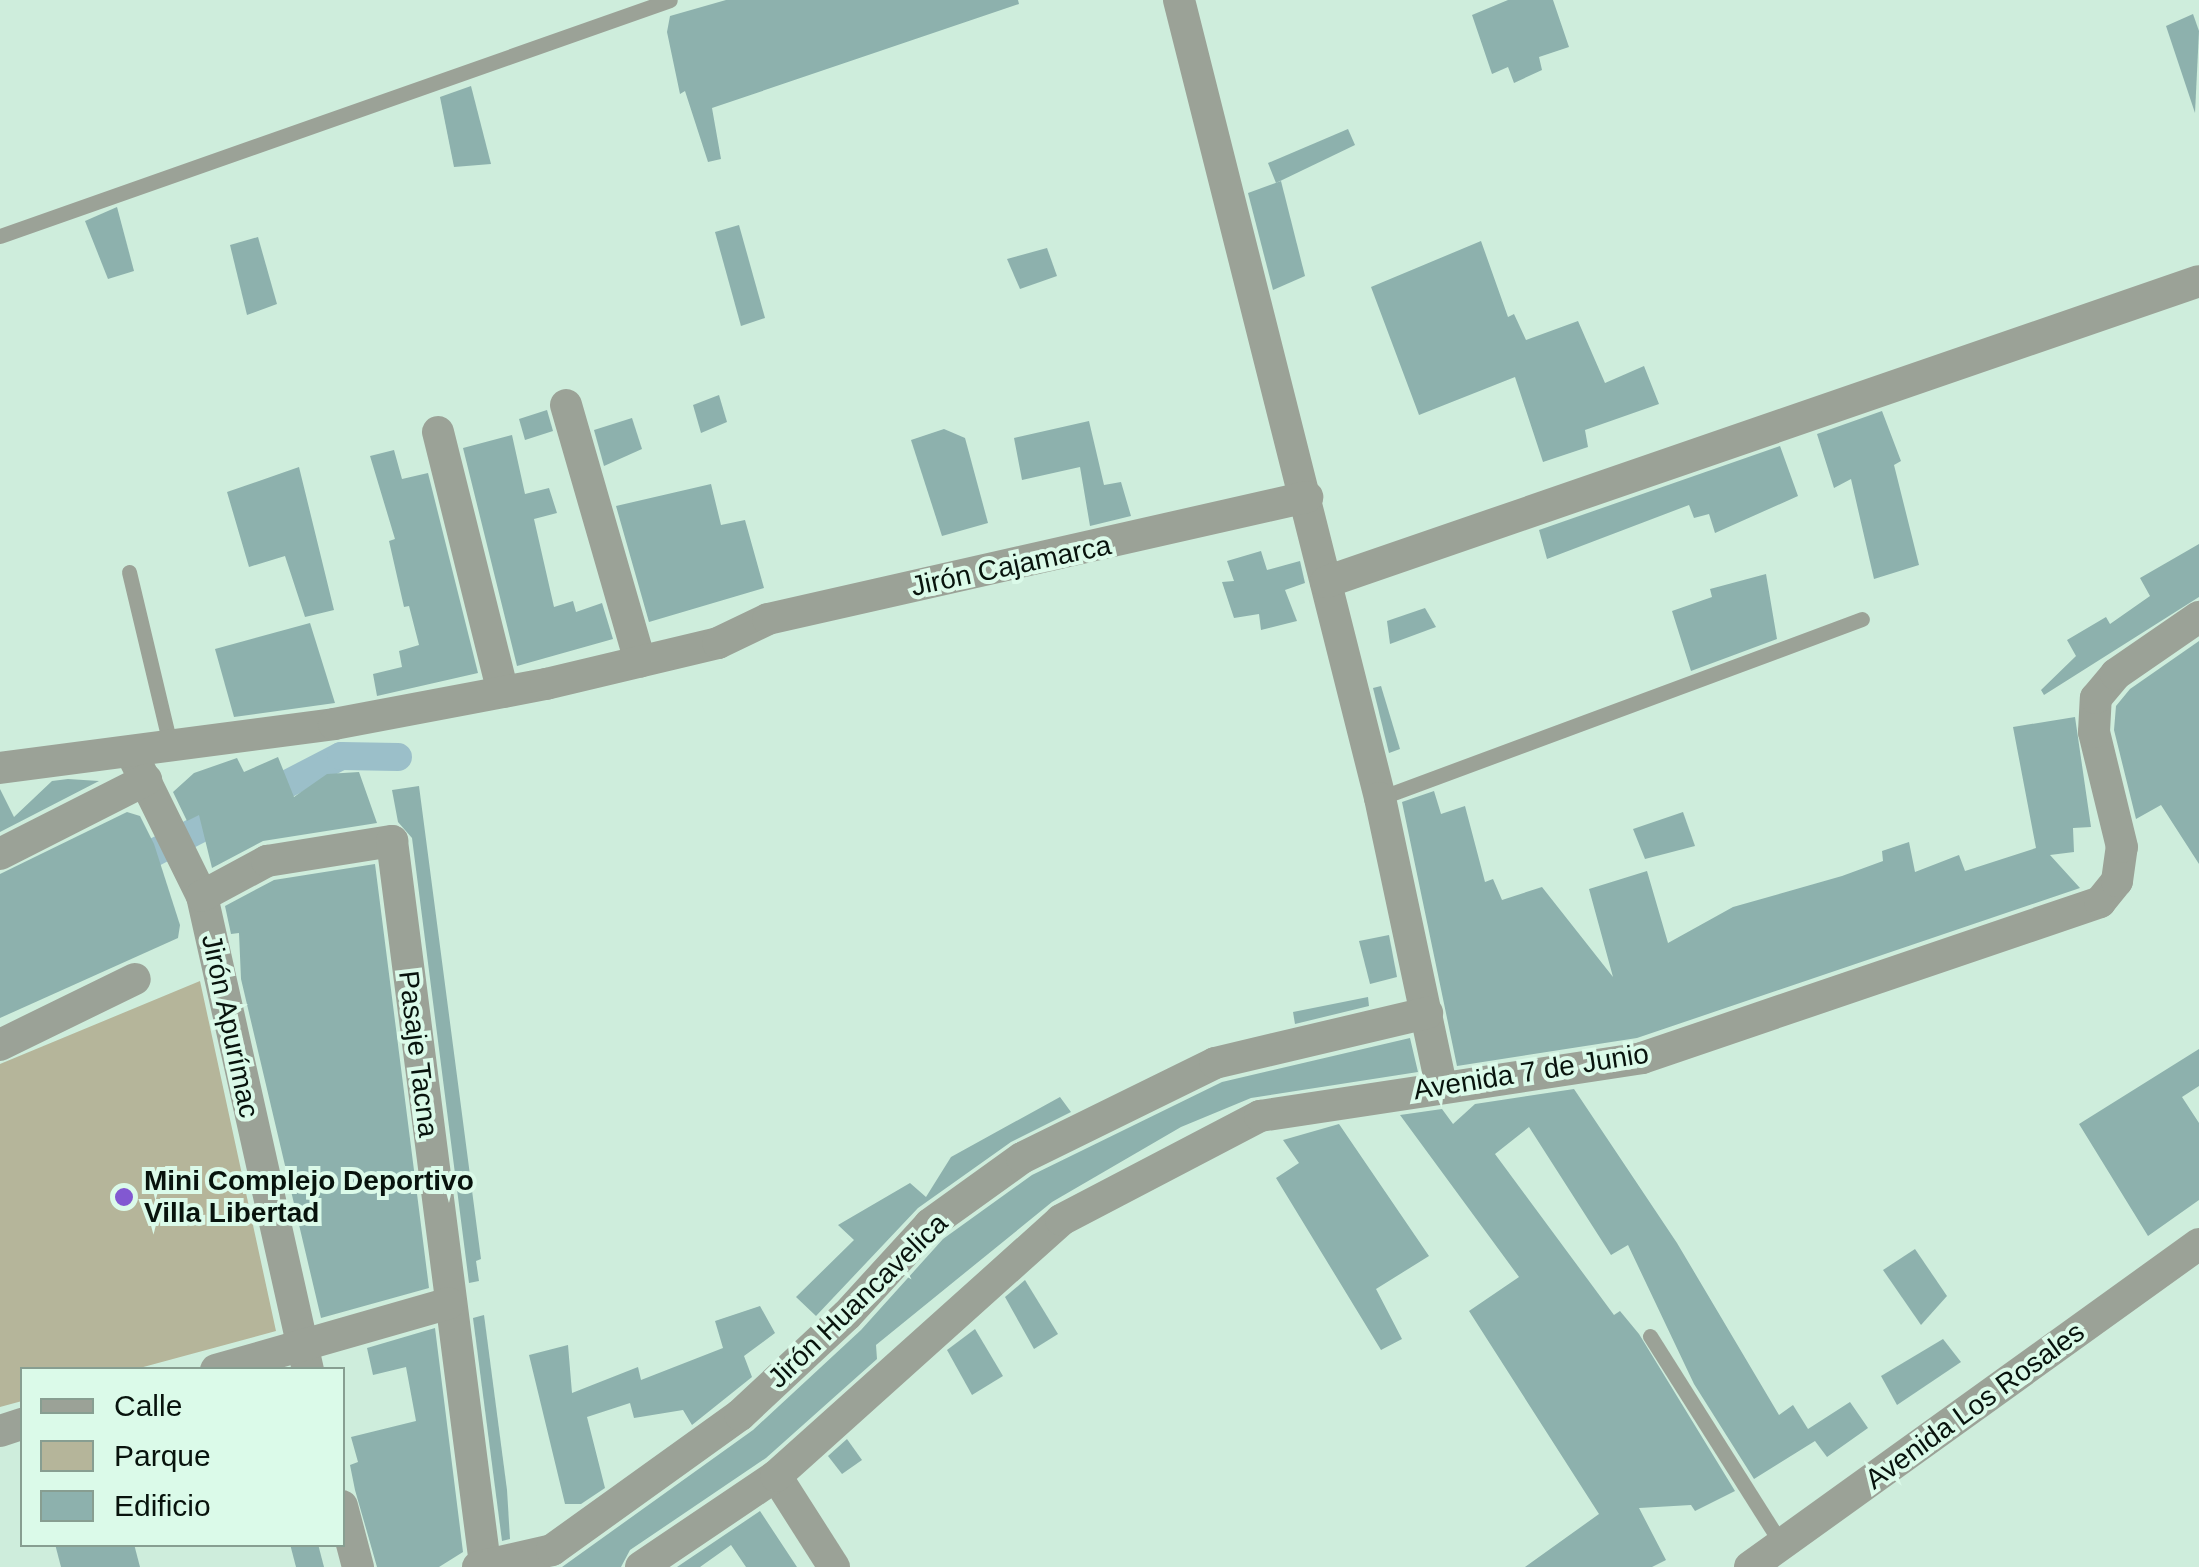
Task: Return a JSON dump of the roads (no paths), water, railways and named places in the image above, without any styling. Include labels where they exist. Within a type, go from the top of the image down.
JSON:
[{"type":"street","points":[[1180,0],[1380,798],[1441,1086]]},
{"type":"street","points":[[1326,582],[2199,281]]},
{"type":"street","points":[[566,405],[640,662]]},
{"type":"street","points":[[438,432],[503,692]]},
{"type":"street","name":"Jirón Cajamarca","points":[[0,768],[139,767],[171,748],[503,692],[718,643],[768,619],[1307,497]]},
{"type":"street","name":"Avenida 7 de Junio","points":[[641,1567],[776,1476],[1061,1220],[1260,1116],[1642,1058],[2100,902],[2118,881],[2122,847],[2094,732],[2096,698],[2116,674],[2199,617]]},
{"type":"street","points":[[0,854],[139,767]]},
{"type":"street","name":"Jirón Apurímac","points":[[139,767],[202,896],[305,1357]]},
{"type":"street","name":"Pasaje Tacna","points":[[202,896],[267,861],[392,841],[482,1566]]},
{"type":"street","points":[[0,1045],[135,979]]},
{"type":"street","name":"Jirón Huancavelica","points":[[482,1566],[552,1550],[740,1414],[848,1316],[930,1224],[1022,1158],[1215,1063],[1427,1013]]},
{"type":"street","name":"Avenida Los Rosales","points":[[1769,1559],[2199,1244]]},
{"type":"street","points":[[237,1367],[305,1357],[449,1304]]},
{"type":"street","points":[[776,1476],[834,1567]]},
{"type":"street","points":[[345,1517],[358,1567]]},
{"type":"lane","points":[[0,236],[670,0]]},
{"type":"lane","points":[[129,572],[171,748]]},
{"type":"lane","points":[[1380,798],[1862,619]]},
{"type":"lane","points":[[1650,1336],[1769,1559]]},
{"type":"waterway","points":[[126,867],[341,756],[398,757]]},
{"type":"place","name":"Mini Complejo Deportivo Villa Libertad","points":[[124,1197]]}]
